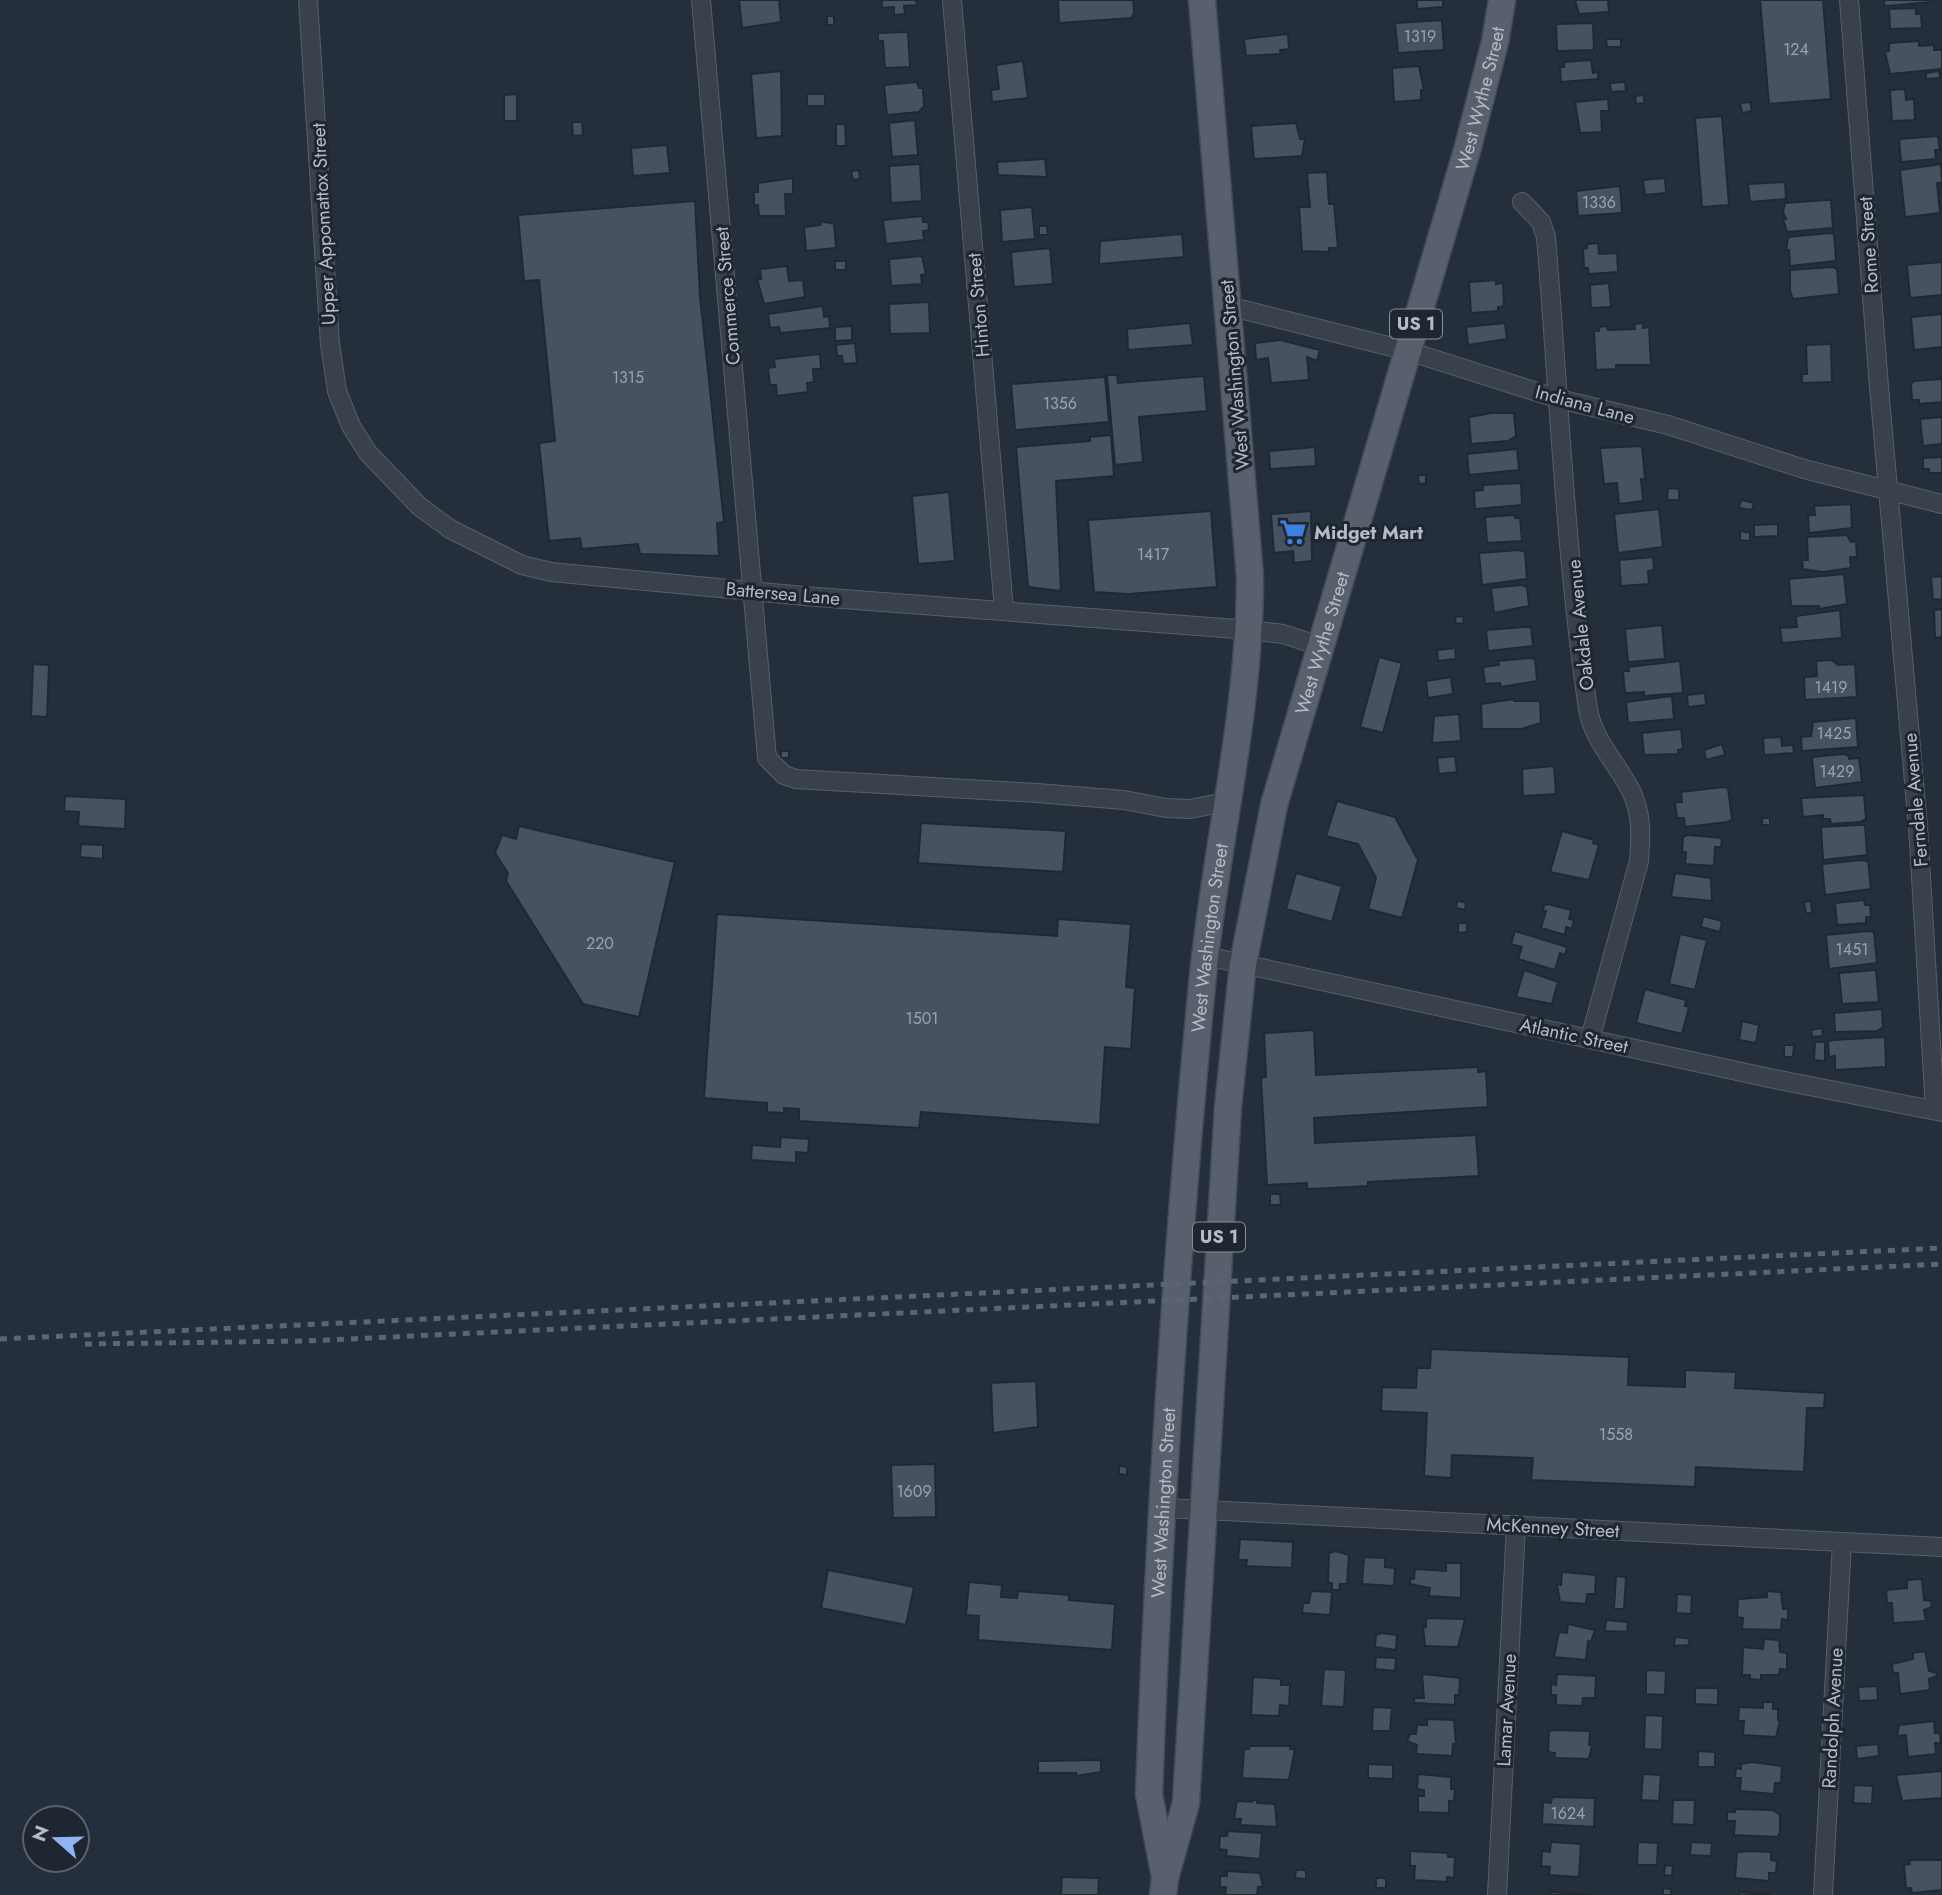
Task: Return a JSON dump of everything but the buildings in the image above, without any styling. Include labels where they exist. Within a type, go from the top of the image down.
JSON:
[{"type":"main road","name":"West Washington Street","points":[[1164,1886],[1149,1794],[1185,1177],[1206,956],[1230,801],[1250,630],[1250,577],[1202,0]]},
{"type":"main road","name":"West Wythe Street","points":[[1243,964],[1274,805],[1468,147],[1495,42],[1502,0]]},
{"type":"main road","name":"West Washington Street","points":[[1164,1886],[1186,1803],[1228,1107],[1243,964]]},
{"type":"street","name":"Upper Appomattox Street","points":[[308,0],[330,344],[337,391],[361,443]]},
{"type":"street","name":"Commerce Street","points":[[701,0],[755,591],[764,748],[774,767],[784,775],[796,779],[1124,800],[1166,808],[1190,809],[1230,801]]},
{"type":"street","name":"Hinton Street","points":[[952,0],[1004,610]]},
{"type":"street","name":"Rome Street","points":[[1849,0],[1888,490]]},
{"type":"street","name":"Oakdale Avenue","points":[[1521,202],[1541,222],[1546,237],[1588,709],[1598,736],[1632,793],[1642,838],[1639,861],[1590,1039]]},
{"type":"street","name":"Indiana Lane","points":[[1228,306],[1408,351],[1559,399],[1668,425],[1804,469],[1942,504]]},
{"type":"street","name":"Battersea Lane","points":[[361,443],[393,481],[419,506],[484,549],[522,565],[551,572],[1250,630],[1283,634],[1320,646]]},
{"type":"street","name":"Ferndale Avenue","points":[[1888,490],[1919,840],[1938,1111]]},
{"type":"street","name":"Atlantic Street","points":[[1206,956],[1895,1105],[1938,1111]]},
{"type":"street","name":"McKenney Street","points":[[1165,1508],[1942,1547]]},
{"type":"street","name":"Lamar Avenue","points":[[1497,1895],[1516,1525]]},
{"type":"street","name":"Randolph Avenue","points":[[1823,1895],[1842,1542]]},
{"type":"railway","points":[[0,1339],[1942,1248]]},
{"type":"railway","points":[[85,1344],[306,1341],[1942,1264]]},
{"type":"place","name":"Midget Mart","points":[[1293,532]]}]
